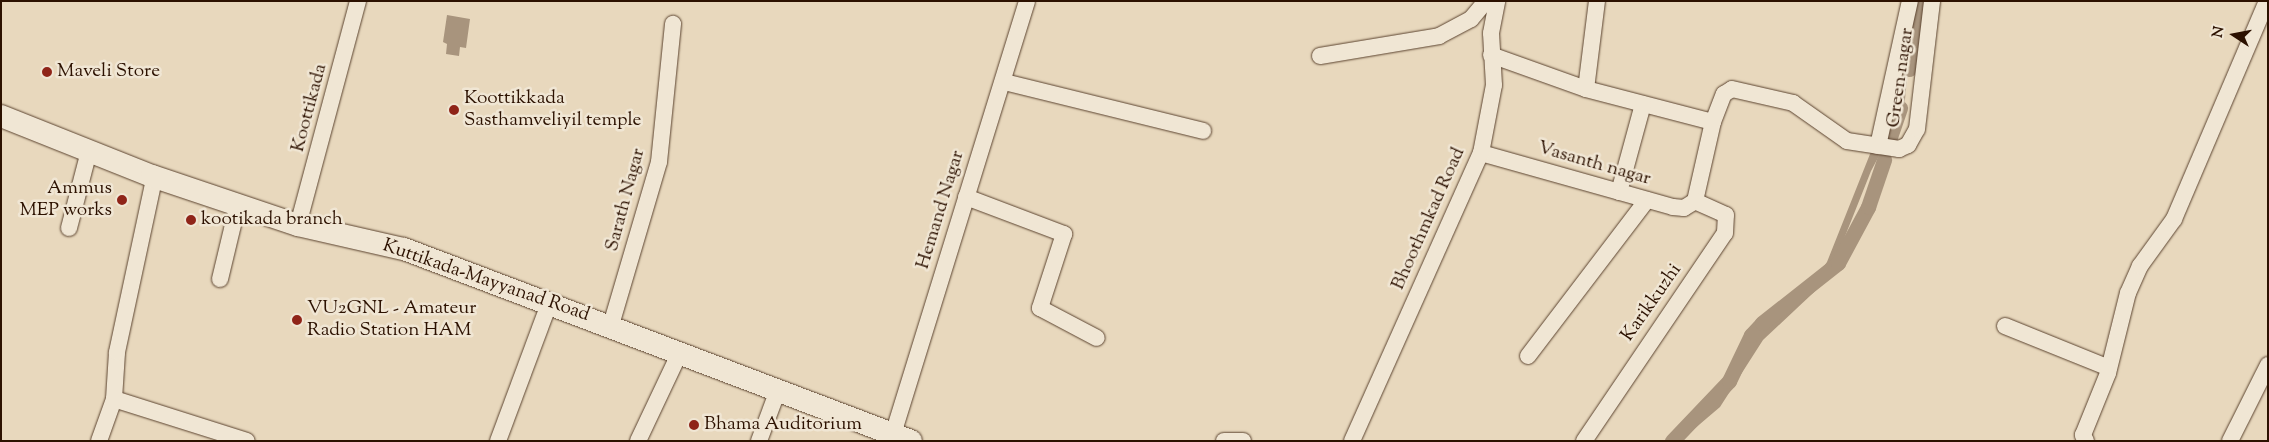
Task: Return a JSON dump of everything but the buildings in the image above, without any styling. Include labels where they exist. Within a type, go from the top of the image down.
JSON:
[{"type":"main road","name":"Kuttikada-Mayyanad Road","points":[[1,116],[89,151],[298,225],[404,249],[550,301],[902,436]]},
{"type":"street","name":"Koottikada","points":[[298,225],[358,1]]},
{"type":"street","name":"Hemand Nagar","points":[[902,436],[966,197],[1004,82],[1027,1]]},
{"type":"street","points":[[1320,56],[1439,36],[1466,23],[1486,1]]},
{"type":"street","name":"Bhoothmkad Road","points":[[1352,441],[1481,153],[1494,85],[1491,55],[1497,1]]},
{"type":"street","points":[[1586,89],[1597,1]]},
{"type":"street","name":"Green nagar","points":[[1878,146],[1910,1]]},
{"type":"street","name":"Green nagar","points":[[1695,201],[1714,122],[1724,94],[1742,90],[1793,103],[1834,136],[1899,149],[1915,138],[1932,1]]},
{"type":"street","points":[[2086,441],[2083,434],[2109,368],[2140,266],[2174,219],[2267,1]]},
{"type":"street","name":"Sarath Nagar","points":[[611,325],[659,162],[673,24]]},
{"type":"street","points":[[1491,55],[1586,89],[1714,122]]},
{"type":"street","points":[[1004,82],[1203,131]]},
{"type":"street","points":[[1619,192],[1643,104]]},
{"type":"street","points":[[69,228],[89,151]]},
{"type":"street","name":"Vasanth nagar","points":[[1481,153],[1647,200],[1684,208],[1695,201]]},
{"type":"street","points":[[99,441],[114,399],[117,352],[155,175]]},
{"type":"street","points":[[966,197],[1064,234],[1040,308],[1097,338]]},
{"type":"street","points":[[1528,356],[1647,200]]},
{"type":"street","name":"Karikkuzhi","points":[[1584,441],[1726,233],[1726,215],[1695,201]]},
{"type":"street","points":[[220,279],[238,204]]},
{"type":"street","points":[[498,441],[550,301]]},
{"type":"street","points":[[2005,326],[2109,368]]},
{"type":"street","points":[[638,441],[680,352]]},
{"type":"street","points":[[2230,441],[2268,365]]},
{"type":"street","points":[[759,441],[778,390]]},
{"type":"street","points":[[114,399],[247,441]]},
{"type":"street","points":[[1224,441],[1243,441]]},
{"type":"shaded area","points":[[1915,1],[1904,109],[1871,171],[1828,279],[1763,340],[1720,407],[1680,441],[1667,441],[1713,397],[1753,335],[1814,280],[1827,262],[1876,139]]},
{"type":"shaded area","points":[[447,15],[470,19],[466,48],[460,47],[459,56],[446,54],[447,44],[443,42]]},
{"type":"waterway","points":[[1909,69],[1918,1]]},
{"type":"waterway","points":[[1889,140],[1900,108]]},
{"type":"waterway","points":[[1672,441],[1729,381],[1751,335],[1762,323],[1838,263],[1868,207],[1884,160]]},
{"type":"place","name":"Maveli Store","points":[[47,72]]},
{"type":"place","name":"Koottikkada Sasthamveliyil temple","points":[[454,110]]},
{"type":"place","name":"Ammus MEP works","points":[[122,200]]},
{"type":"place","name":"kootikada branch","points":[[191,220]]},
{"type":"place","name":"VU2GNL - Amateur Radio Station HAM","points":[[297,320]]},
{"type":"place","name":"Bhama Auditorium","points":[[694,425]]}]
